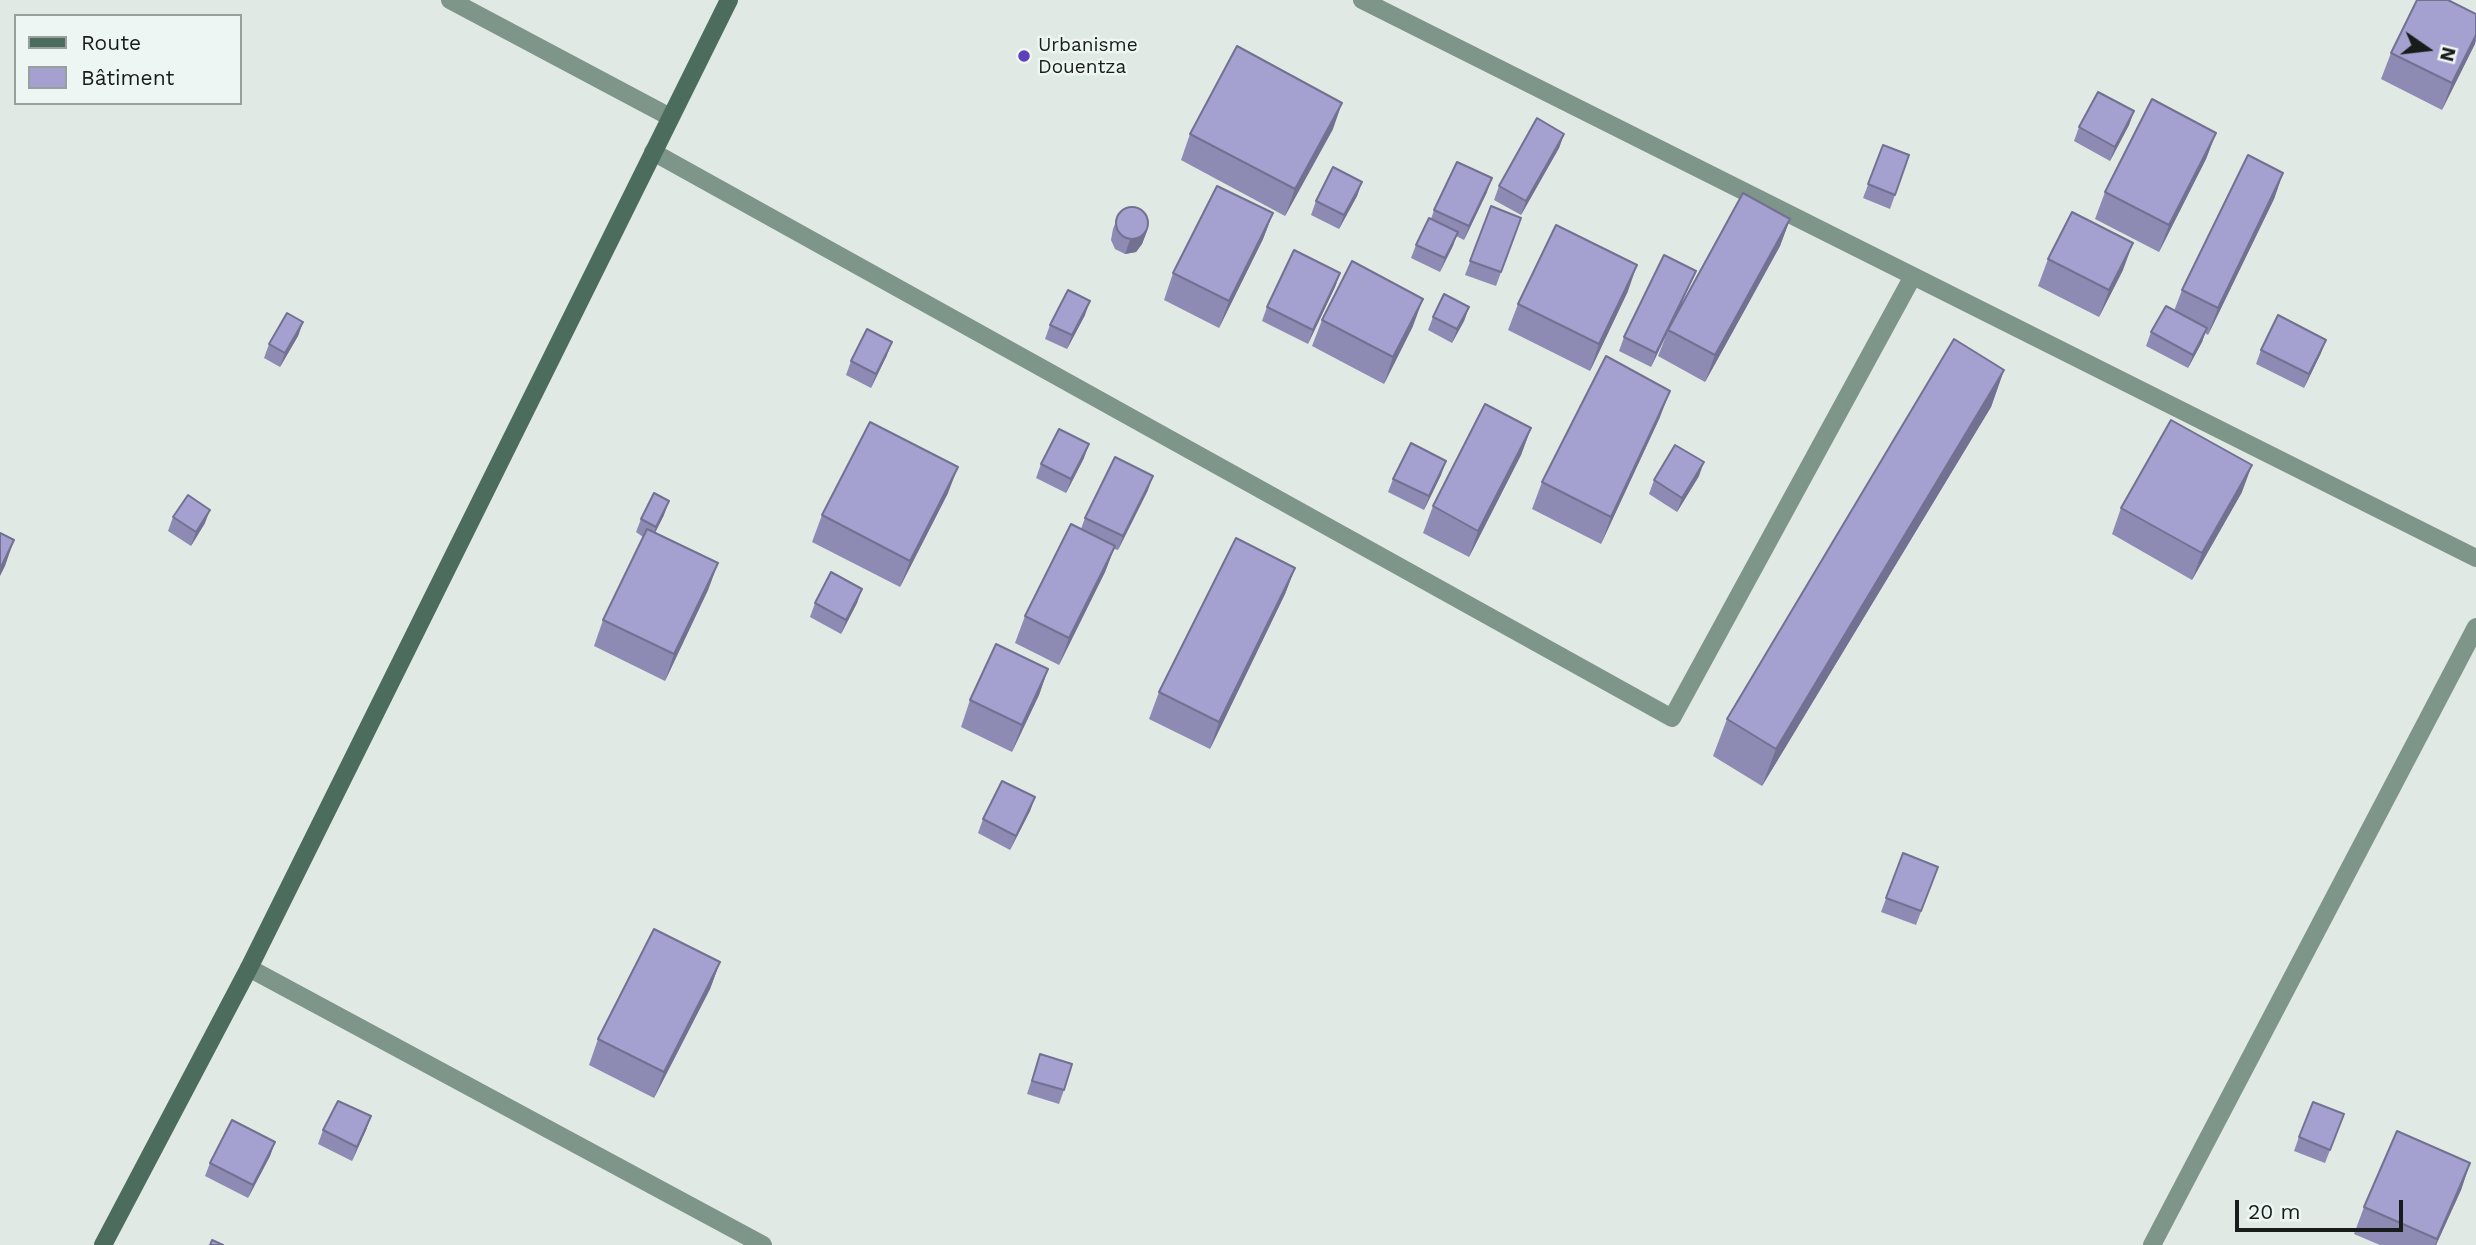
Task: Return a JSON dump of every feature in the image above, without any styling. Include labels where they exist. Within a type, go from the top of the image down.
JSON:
[{"type":"main road","points":[[103,1245],[249,968],[729,0]]},
{"type":"street","points":[[450,0],[670,117]]},
{"type":"street","points":[[1362,0],[2476,558]]},
{"type":"street","points":[[653,152],[1672,718],[1913,276]]},
{"type":"street","points":[[2152,1245],[2476,627]]},
{"type":"street","points":[[249,968],[763,1245]]},
{"type":"building","points":[[2417,0],[2448,0],[2476,14],[2476,35],[2452,83],[2391,53]]},
{"type":"building","points":[[1237,46],[1342,103],[1295,189],[1190,134]]},
{"type":"building","points":[[2098,92],[2134,111],[2115,147],[2079,127]]},
{"type":"building","points":[[2152,99],[2216,133],[2169,225],[2105,192]]},
{"type":"building","points":[[1537,118],[1564,134],[1526,201],[1499,186]]},
{"type":"building","points":[[1883,145],[1909,155],[1895,195],[1868,184]]},
{"type":"building","points":[[2248,155],[2283,173],[2218,308],[2182,290]]},
{"type":"building","points":[[1457,162],[1492,178],[1469,226],[1434,210]]},
{"type":"building","points":[[1333,167],[1362,182],[1344,215],[1316,201]]},
{"type":"building","points":[[1217,186],[1273,213],[1229,301],[1173,273]]},
{"type":"building","points":[[1743,193],[1790,219],[1715,355],[1668,330]]},
{"type":"building","points":[[1491,206],[1521,218],[1501,272],[1470,261]]},
{"type":"building","points":[[1132,207],[1144,211],[1148,223],[1144,235],[1132,239],[1120,235],[1116,223],[1120,211]]},
{"type":"building","points":[[2072,212],[2133,243],[2109,290],[2048,259]]},
{"type":"building","points":[[1429,218],[1458,232],[1445,258],[1416,245]]},
{"type":"building","points":[[1556,225],[1637,265],[1599,344],[1518,304]]},
{"type":"building","points":[[1294,250],[1340,273],[1313,330],[1267,307]]},
{"type":"building","points":[[1664,255],[1696,271],[1656,353],[1624,337]]},
{"type":"building","points":[[1352,261],[1423,299],[1393,357],[1322,320]]},
{"type":"building","points":[[1068,290],[1090,301],[1072,335],[1050,325]]},
{"type":"building","points":[[1444,294],[1469,307],[1457,329],[1433,317]]},
{"type":"building","points":[[2166,306],[2207,328],[2193,355],[2151,332]]},
{"type":"building","points":[[287,313],[303,322],[285,353],[269,344]]},
{"type":"building","points":[[2278,315],[2326,340],[2309,374],[2261,350]]},
{"type":"building","points":[[867,329],[892,342],[876,374],[851,361]]},
{"type":"building","points":[[1954,339],[2004,370],[1776,749],[1727,719]]},
{"type":"building","points":[[1606,356],[1670,391],[1611,517],[1542,482]]},
{"type":"building","points":[[1485,404],[1531,428],[1478,531],[1433,506]]},
{"type":"building","points":[[2171,420],[2252,465],[2202,553],[2121,508]]},
{"type":"building","points":[[870,422],[958,467],[910,561],[822,515]]},
{"type":"building","points":[[1059,429],[1089,444],[1071,479],[1041,464]]},
{"type":"building","points":[[1411,443],[1446,461],[1429,496],[1393,479]]},
{"type":"building","points":[[1675,445],[1704,462],[1682,498],[1654,480]]},
{"type":"building","points":[[1115,457],[1153,476],[1123,536],[1085,518]]},
{"type":"building","points":[[654,493],[669,501],[656,527],[641,519]]},
{"type":"building","points":[[188,495],[210,510],[196,532],[173,517]]},
{"type":"building","points":[[1071,524],[1115,546],[1069,638],[1025,616]]},
{"type":"building","points":[[647,529],[718,563],[674,654],[603,620]]},
{"type":"building","points":[[0,533],[14,540],[0,569]]},
{"type":"building","points":[[1236,538],[1295,568],[1219,722],[1159,692]]},
{"type":"building","points":[[831,572],[862,589],[846,620],[815,603]]},
{"type":"building","points":[[996,644],[1048,669],[1022,725],[970,700]]},
{"type":"building","points":[[1002,781],[1035,797],[1016,836],[983,819]]},
{"type":"building","points":[[1903,853],[1938,867],[1921,911],[1886,898]]},
{"type":"building","points":[[654,929],[720,962],[664,1072],[598,1039]]},
{"type":"building","points":[[1040,1054],[1072,1064],[1064,1090],[1032,1081]]},
{"type":"building","points":[[338,1101],[371,1116],[357,1147],[323,1130]]},
{"type":"building","points":[[2313,1102],[2344,1114],[2330,1150],[2299,1137]]},
{"type":"building","points":[[232,1120],[275,1142],[253,1185],[210,1163]]},
{"type":"building","points":[[2397,1131],[2470,1163],[2437,1239],[2364,1207]]},
{"type":"building","points":[[212,1240],[223,1245],[210,1245]]},
{"type":"place","name":"Urbanisme Douentza","points":[[1024,56]]}]
